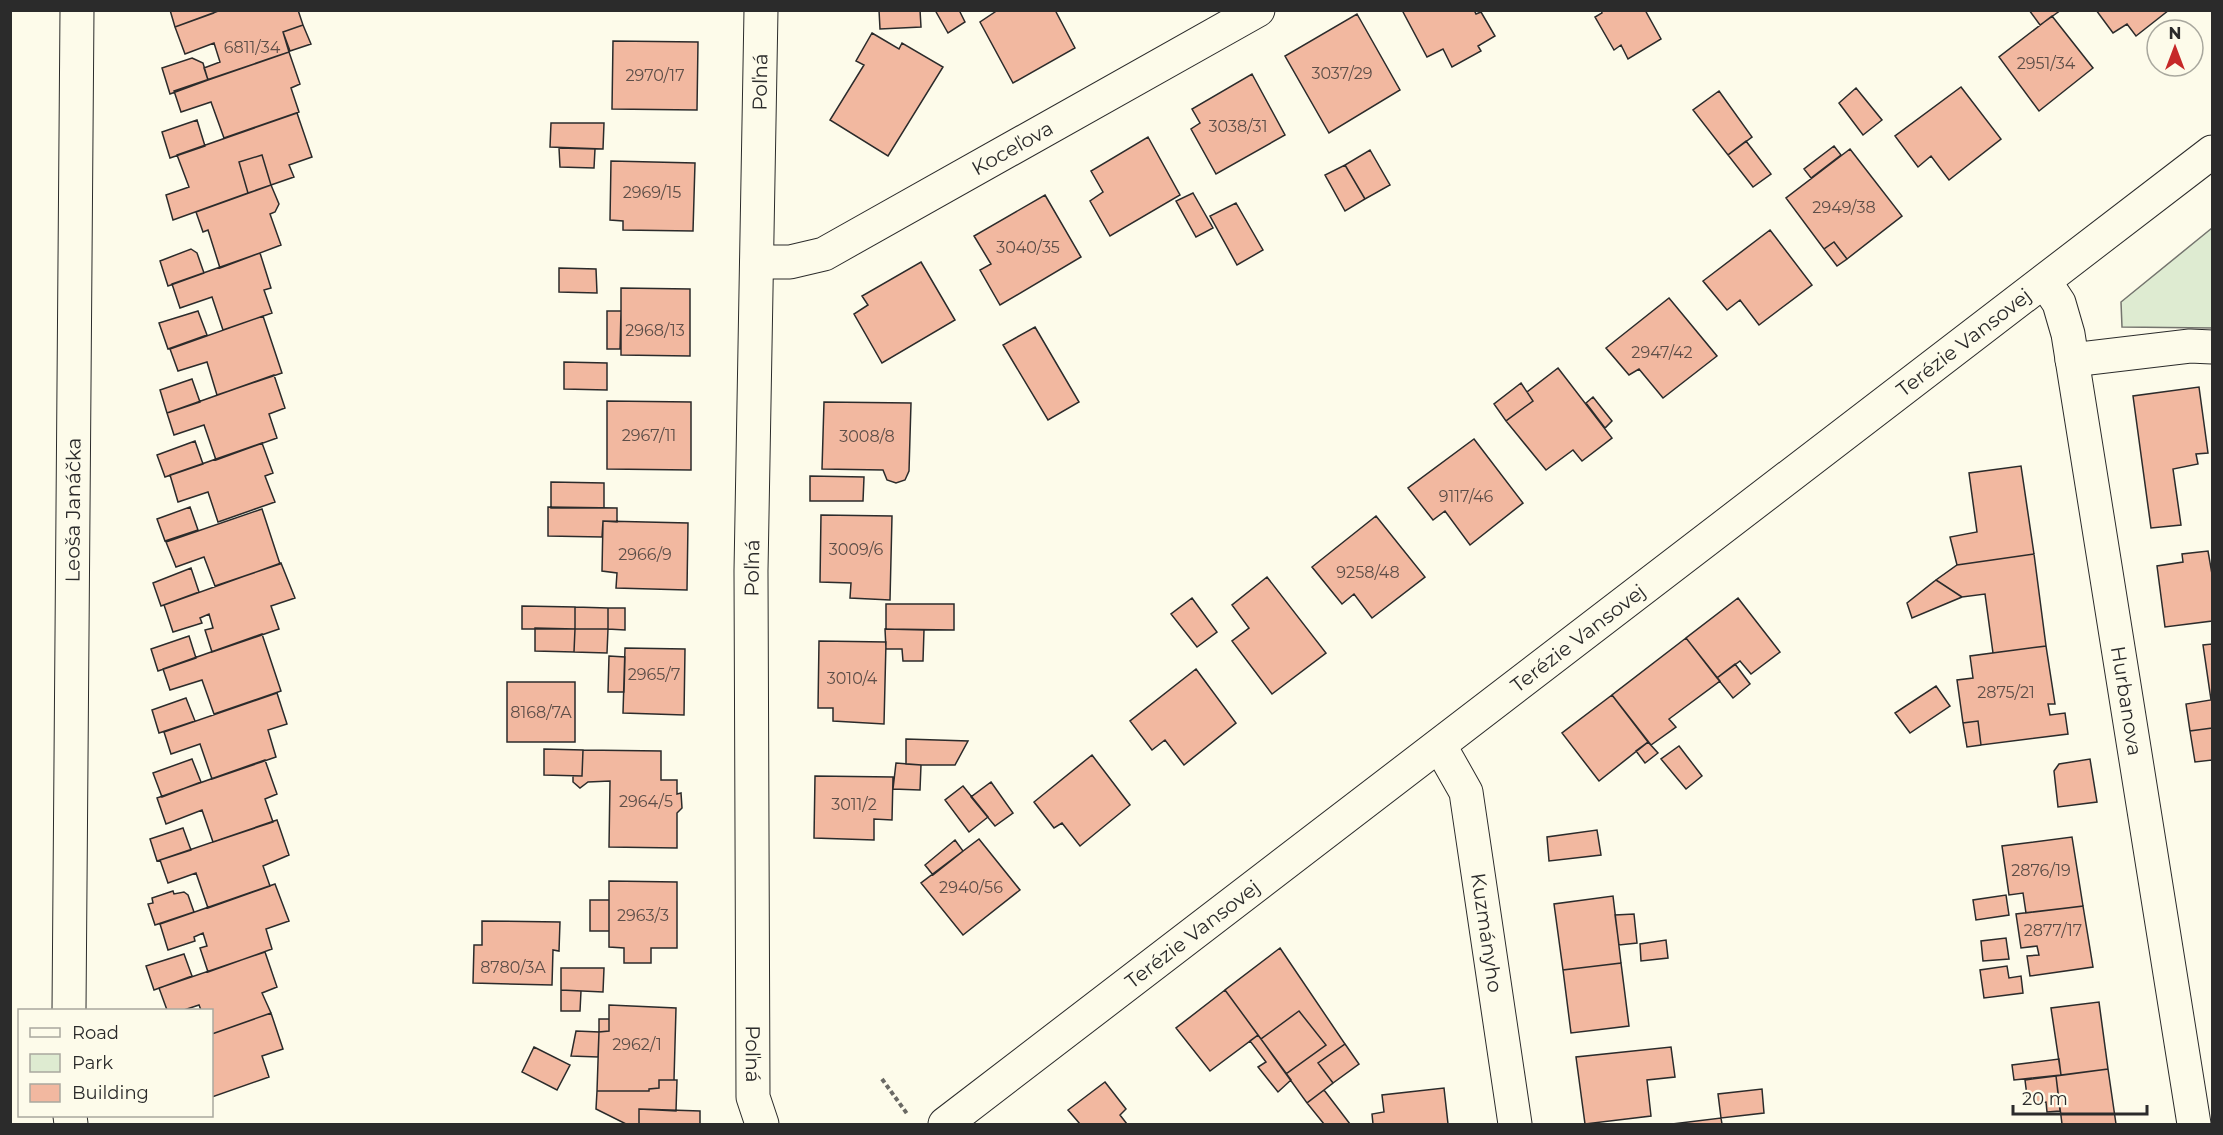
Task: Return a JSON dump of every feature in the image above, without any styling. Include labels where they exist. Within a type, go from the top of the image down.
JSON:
[{"type":"street","name":"Leoša Janáčka","points":[[69,1009],[77,10]]},
{"type":"street","name":"Poľná","points":[[761,10],[751,571],[752,1074],[753,1097],[762,1125]]},
{"type":"street","name":"Koceľova","points":[[757,262],[790,262],[824,254],[1258,10]]},
{"type":"street","name":"Terézie Vansovej","points":[[945,1125],[2212,152]]},
{"type":"street","name":"Hurbanova","points":[[2045,282],[2059,303],[2072,360],[2194,1125]]},
{"type":"street","points":[[2072,360],[2190,346],[2212,347]]},
{"type":"street","name":"Kuzmányho","points":[[1440,746],[1466,792],[1515,1125]]},
{"type":"path","points":[[882,1079],[909,1116]]},
{"type":"green space","points":[[2212,228],[2212,328],[2122,327],[2121,302]]},
{"type":"building","points":[[170,10],[214,10],[214,13],[175,27]]},
{"type":"building","points":[[221,10],[298,10],[303,25],[283,32],[289,52],[208,80],[204,68],[220,62],[214,43],[185,54],[175,27]]},
{"type":"building","points":[[879,10],[920,10],[921,27],[880,29]]},
{"type":"building","points":[[935,10],[959,10],[965,22],[948,33]]},
{"type":"building","points":[[998,10],[1055,10],[1075,48],[1013,83],[980,22]]},
{"type":"building","points":[[1402,10],[1474,10],[1476,14],[1481,12],[1495,36],[1478,46],[1481,51],[1452,67],[1443,49],[1427,57]]},
{"type":"building","points":[[1601,10],[1645,10],[1661,39],[1628,59],[1621,45],[1614,50],[1595,17],[1602,13]]},
{"type":"building","points":[[2029,10],[2061,10],[2040,25]]},
{"type":"building","points":[[2096,10],[2169,10],[2159,18],[2145,18],[2145,29],[2136,36],[2127,24],[2113,33]]},
{"type":"building","points":[[1357,14],[1400,90],[1329,133],[1285,56]]},
{"type":"building","points":[[2052,16],[2093,68],[2039,111],[1999,57]]},
{"type":"building","points":[[303,25],[311,44],[290,51],[283,32]]},
{"type":"building","points":[[872,33],[899,49],[902,43],[943,67],[888,156],[830,120],[864,65],[856,61]]},
{"type":"building","points":[[613,41],[698,42],[697,110],[612,109]]},
{"type":"building","points":[[289,52],[300,84],[291,88],[299,112],[224,138],[211,102],[181,112],[174,91]]},
{"type":"building","points":[[192,58],[203,63],[208,80],[170,94],[162,68]]},
{"type":"building","points":[[1252,74],[1285,135],[1216,174],[1191,129],[1200,123],[1192,109]]},
{"type":"building","points":[[1961,87],[2001,139],[1949,180],[1931,156],[1918,167],[1895,136]]},
{"type":"building","points":[[1856,88],[1882,120],[1863,135],[1839,103]]},
{"type":"building","points":[[1719,91],[1752,137],[1728,155],[1693,110]]},
{"type":"building","points":[[297,113],[312,157],[289,165],[294,177],[271,185],[262,155],[239,162],[248,193],[173,220],[166,195],[189,187],[177,155]]},
{"type":"building","points":[[197,120],[205,146],[170,158],[162,132]]},
{"type":"building","points":[[551,123],[604,123],[603,149],[550,147]]},
{"type":"building","points":[[1148,137],[1180,195],[1110,236],[1090,201],[1103,192],[1091,171]]},
{"type":"building","points":[[1746,141],[1771,174],[1753,187],[1728,155]]},
{"type":"building","points":[[1834,146],[1841,155],[1811,178],[1804,169]]},
{"type":"building","points":[[559,148],[595,149],[594,168],[560,167]]},
{"type":"building","points":[[1850,149],[1902,216],[1847,259],[1834,242],[1824,249],[1786,198]]},
{"type":"building","points":[[1370,150],[1390,185],[1365,199],[1345,165]]},
{"type":"building","points":[[262,155],[271,185],[248,193],[239,162]]},
{"type":"building","points":[[611,161],[695,163],[693,231],[623,230],[623,221],[610,220]]},
{"type":"building","points":[[1345,165],[1365,199],[1345,211],[1325,175]]},
{"type":"building","points":[[271,185],[279,204],[275,212],[270,214],[281,245],[220,268],[208,230],[203,232],[196,212]]},
{"type":"building","points":[[1193,193],[1213,228],[1196,237],[1176,201]]},
{"type":"building","points":[[1045,195],[1081,257],[1000,305],[980,270],[991,264],[974,236]]},
{"type":"building","points":[[1236,203],[1263,250],[1237,265],[1210,216]]},
{"type":"building","points":[[1770,230],[1812,285],[1759,325],[1740,300],[1727,310],[1703,281]]},
{"type":"building","points":[[1834,242],[1847,259],[1837,266],[1824,249]]},
{"type":"building","points":[[191,249],[197,253],[204,273],[168,286],[160,261]]},
{"type":"building","points":[[260,253],[271,288],[264,290],[272,313],[223,330],[212,297],[180,308],[172,284]]},
{"type":"building","points":[[921,262],[955,320],[882,363],[854,314],[868,305],[862,296]]},
{"type":"building","points":[[559,268],[596,269],[597,293],[559,292]]},
{"type":"building","points":[[621,288],[690,289],[690,356],[621,355]]},
{"type":"building","points":[[1669,298],[1717,356],[1663,398],[1639,369],[1629,375],[1606,348]]},
{"type":"building","points":[[198,311],[207,335],[168,349],[159,323]]},
{"type":"building","points":[[607,311],[621,311],[620,349],[607,349]]},
{"type":"building","points":[[263,316],[282,373],[217,395],[207,362],[178,371],[170,349]]},
{"type":"building","points":[[1035,327],[1079,402],[1048,420],[1003,345]]},
{"type":"building","points":[[564,362],[607,363],[607,390],[564,389]]},
{"type":"building","points":[[1558,368],[1612,438],[1582,461],[1573,450],[1546,470],[1506,421],[1533,401],[1527,392]]},
{"type":"building","points":[[274,375],[285,408],[269,414],[277,438],[216,460],[204,425],[174,435],[167,413]]},
{"type":"building","points":[[192,379],[200,402],[167,413],[160,390]]},
{"type":"building","points":[[1521,383],[1533,401],[1506,421],[1494,404]]},
{"type":"building","points":[[2199,387],[2208,453],[2196,454],[2198,464],[2173,469],[2181,525],[2151,528],[2133,396]]},
{"type":"building","points":[[1593,397],[1612,421],[1605,428],[1586,403]]},
{"type":"building","points":[[607,401],[691,402],[691,470],[607,469]]},
{"type":"building","points":[[824,402],[911,403],[909,471],[905,480],[896,483],[887,480],[883,470],[822,469]]},
{"type":"building","points":[[1474,439],[1523,503],[1470,545],[1445,511],[1433,520],[1408,488]]},
{"type":"building","points":[[195,441],[203,464],[165,477],[157,455]]},
{"type":"building","points":[[262,443],[273,473],[265,476],[275,502],[218,522],[208,492],[178,502],[170,475]]},
{"type":"building","points":[[2021,466],[2034,554],[1957,565],[1950,537],[1977,532],[1969,473]]},
{"type":"building","points":[[810,476],[864,477],[863,501],[810,501]]},
{"type":"building","points":[[551,482],[604,483],[604,508],[551,508]]},
{"type":"building","points":[[190,507],[198,530],[165,541],[157,519]]},
{"type":"building","points":[[548,507],[617,508],[617,522],[603,521],[602,537],[548,536]]},
{"type":"building","points":[[262,509],[280,564],[215,586],[204,557],[176,567],[166,542]]},
{"type":"building","points":[[821,515],[892,516],[890,600],[850,598],[851,583],[820,582]]},
{"type":"building","points":[[1376,516],[1425,577],[1372,618],[1354,594],[1342,604],[1312,567]]},
{"type":"building","points":[[603,521],[688,523],[687,590],[616,588],[617,573],[602,571]]},
{"type":"building","points":[[2208,551],[2212,574],[2212,621],[2165,627],[2157,566],[2183,562],[2182,554]]},
{"type":"building","points":[[2034,554],[2046,646],[1993,653],[1985,594],[1962,597],[1936,580],[1957,565]]},
{"type":"building","points":[[281,563],[295,598],[271,606],[279,629],[212,652],[205,630],[213,628],[209,614],[200,618],[202,623],[173,632],[164,605]]},
{"type":"building","points":[[191,568],[199,592],[161,606],[153,583]]},
{"type":"building","points":[[1267,577],[1326,653],[1272,694],[1232,641],[1249,628],[1232,605]]},
{"type":"building","points":[[1936,580],[1962,597],[1912,618],[1907,603]]},
{"type":"building","points":[[1192,598],[1217,632],[1197,647],[1171,614]]},
{"type":"building","points":[[1738,598],[1780,652],[1751,674],[1740,661],[1717,678],[1686,638]]},
{"type":"building","points":[[886,604],[954,604],[954,630],[886,629]]},
{"type":"building","points":[[522,606],[575,607],[575,629],[522,629]]},
{"type":"building","points":[[575,607],[608,608],[608,629],[575,629]]},
{"type":"building","points":[[608,608],[625,608],[625,630],[608,629]]},
{"type":"building","points":[[535,628],[575,629],[574,652],[535,651]]},
{"type":"building","points":[[575,629],[608,629],[607,653],[574,652]]},
{"type":"building","points":[[885,629],[924,630],[923,661],[903,661],[902,649],[886,649]]},
{"type":"building","points":[[262,634],[281,691],[214,714],[202,680],[170,690],[163,669]]},
{"type":"building","points":[[189,636],[196,658],[158,671],[151,649]]},
{"type":"building","points":[[1686,638],[1720,681],[1669,719],[1676,727],[1651,745],[1612,695]]},
{"type":"building","points":[[819,641],[886,642],[884,724],[833,721],[833,708],[818,708]]},
{"type":"building","points":[[2212,644],[2212,728],[2190,731],[2186,704],[2211,700],[2203,645]]},
{"type":"building","points":[[2046,646],[2055,704],[2048,704],[2050,715],[2065,713],[2068,734],[1981,745],[1978,721],[1963,723],[1957,680],[1973,678],[1970,656]]},
{"type":"building","points":[[625,648],[685,649],[684,715],[623,713]]},
{"type":"building","points":[[609,656],[625,657],[624,692],[608,692]]},
{"type":"building","points":[[1735,664],[1750,684],[1733,698],[1717,678]]},
{"type":"building","points":[[1196,669],[1236,723],[1184,765],[1165,740],[1152,750],[1130,721]]},
{"type":"building","points":[[507,682],[575,682],[575,742],[507,742]]},
{"type":"building","points":[[1936,686],[1950,706],[1910,733],[1895,713]]},
{"type":"building","points":[[277,693],[287,724],[268,730],[276,757],[212,779],[200,744],[171,754],[164,732]]},
{"type":"building","points":[[1612,695],[1648,742],[1599,781],[1562,733]]},
{"type":"building","points":[[186,698],[195,721],[159,733],[152,710]]},
{"type":"building","points":[[1978,721],[1981,745],[1967,747],[1963,723]]},
{"type":"building","points":[[2212,728],[2212,760],[2195,762],[2190,731]]},
{"type":"building","points":[[906,739],[968,741],[955,765],[921,765],[906,764]]},
{"type":"building","points":[[1648,742],[1658,753],[1645,763],[1636,751]]},
{"type":"building","points":[[1679,746],[1702,776],[1686,789],[1661,759]]},
{"type":"building","points":[[544,749],[583,750],[582,776],[544,775]]},
{"type":"building","points":[[583,750],[661,751],[661,780],[677,780],[677,794],[681,793],[682,808],[677,813],[677,848],[609,847],[610,781],[588,782],[580,788],[573,782],[573,776],[582,776]]},
{"type":"building","points":[[1092,755],[1130,805],[1080,846],[1062,823],[1054,828],[1034,802]]},
{"type":"building","points":[[192,759],[201,782],[162,797],[153,773]]},
{"type":"building","points":[[2090,759],[2097,802],[2058,807],[2054,771],[2059,764]]},
{"type":"building","points":[[265,760],[277,794],[265,799],[273,822],[213,842],[202,810],[166,824],[157,798]]},
{"type":"building","points":[[896,763],[921,765],[920,790],[893,789]]},
{"type":"building","points":[[815,776],[893,777],[892,820],[874,819],[874,840],[814,838]]},
{"type":"building","points":[[991,782],[1013,813],[995,826],[971,797]]},
{"type":"building","points":[[963,786],[988,817],[969,832],[945,800]]},
{"type":"building","points":[[277,820],[289,855],[263,866],[270,886],[208,908],[196,873],[168,883],[160,860]]},
{"type":"building","points":[[183,828],[191,850],[157,861],[150,839]]},
{"type":"building","points":[[1597,830],[1601,855],[1549,861],[1547,837]]},
{"type":"building","points":[[2072,837],[2083,906],[2026,913],[2023,893],[2009,895],[2002,846]]},
{"type":"building","points":[[979,839],[1020,890],[963,935],[921,883]]},
{"type":"building","points":[[955,840],[963,851],[933,875],[925,865]]},
{"type":"building","points":[[609,881],[677,882],[677,948],[651,948],[651,963],[624,963],[624,948],[609,947]]},
{"type":"building","points":[[275,884],[289,921],[266,929],[272,949],[208,972],[200,948],[207,946],[203,933],[194,937],[195,941],[168,950],[160,924]]},
{"type":"building","points":[[173,891],[174,894],[184,892],[188,895],[194,912],[155,925],[148,904],[153,903],[152,898]]},
{"type":"building","points":[[2006,895],[2009,915],[1976,920],[1973,900]]},
{"type":"building","points":[[1613,896],[1621,963],[1563,970],[1554,904]]},
{"type":"building","points":[[590,900],[609,900],[609,931],[590,931]]},
{"type":"building","points":[[2083,906],[2093,967],[2030,976],[2027,956],[2039,955],[2037,946],[2021,948],[2016,914]]},
{"type":"building","points":[[1634,914],[1637,943],[1619,945],[1615,915]]},
{"type":"building","points":[[482,921],[560,922],[559,951],[553,950],[552,985],[473,983],[474,945],[482,945]]},
{"type":"building","points":[[2006,938],[2009,959],[1983,961],[1981,941]]},
{"type":"building","points":[[1666,940],[1668,958],[1641,961],[1640,944]]},
{"type":"building","points":[[1280,948],[1345,1044],[1318,1063],[1333,1083],[1307,1103],[1286,1074],[1326,1045],[1299,1011],[1261,1039],[1225,990]]},
{"type":"building","points":[[265,952],[277,987],[262,993],[271,1013],[213,1034],[213,1009],[201,1009],[199,1005],[187,1009],[167,1009],[159,988]]},
{"type":"building","points":[[184,954],[192,976],[154,990],[146,966]]},
{"type":"building","points":[[1621,963],[1629,1026],[1571,1033],[1563,970]]},
{"type":"building","points":[[2007,966],[2009,978],[2021,976],[2023,993],[1984,998],[1980,970]]},
{"type":"building","points":[[561,968],[604,968],[603,992],[561,990]]},
{"type":"building","points":[[561,990],[581,991],[580,1011],[561,1011]]},
{"type":"building","points":[[1225,990],[1258,1035],[1210,1071],[1176,1028]]},
{"type":"building","points":[[2099,1002],[2108,1069],[2061,1075],[2051,1008]]},
{"type":"building","points":[[609,1005],[676,1008],[674,1080],[659,1080],[659,1088],[649,1089],[649,1091],[597,1091],[599,1032],[609,1031]]},
{"type":"building","points":[[1299,1011],[1326,1045],[1286,1074],[1261,1039]]},
{"type":"building","points":[[271,1013],[283,1049],[262,1056],[269,1077],[213,1097],[213,1034]]},
{"type":"building","points":[[599,1019],[609,1019],[609,1031],[599,1032]]},
{"type":"building","points":[[576,1031],[599,1032],[598,1057],[571,1056]]},
{"type":"building","points":[[1258,1035],[1291,1080],[1278,1092],[1258,1067],[1266,1062],[1250,1041]]},
{"type":"building","points":[[1345,1044],[1359,1064],[1333,1083],[1318,1063]]},
{"type":"building","points":[[534,1047],[570,1065],[557,1090],[522,1072]]},
{"type":"building","points":[[1671,1047],[1675,1077],[1647,1080],[1651,1116],[1585,1124],[1576,1057]]},
{"type":"building","points":[[2059,1059],[2061,1075],[2014,1080],[2012,1065]]},
{"type":"building","points":[[2108,1069],[2116,1124],[2062,1124],[2056,1076]]},
{"type":"building","points":[[2056,1076],[2060,1111],[2047,1112],[2046,1102],[2028,1104],[2025,1080]]},
{"type":"building","points":[[659,1080],[677,1080],[676,1111],[639,1109],[639,1124],[626,1124],[596,1109],[597,1091],[649,1091],[649,1089],[659,1088]]},
{"type":"building","points":[[1105,1082],[1126,1109],[1120,1115],[1127,1124],[1080,1124],[1068,1110]]},
{"type":"building","points":[[1444,1088],[1448,1124],[1373,1124],[1372,1114],[1384,1112],[1382,1095]]},
{"type":"building","points":[[1762,1089],[1764,1113],[1721,1118],[1718,1094]]},
{"type":"building","points":[[1324,1090],[1350,1124],[1324,1124],[1307,1103]]},
{"type":"building","points":[[639,1109],[700,1111],[700,1124],[639,1124]]},
{"type":"building","points":[[1721,1118],[1722,1124],[1672,1124]]}]
